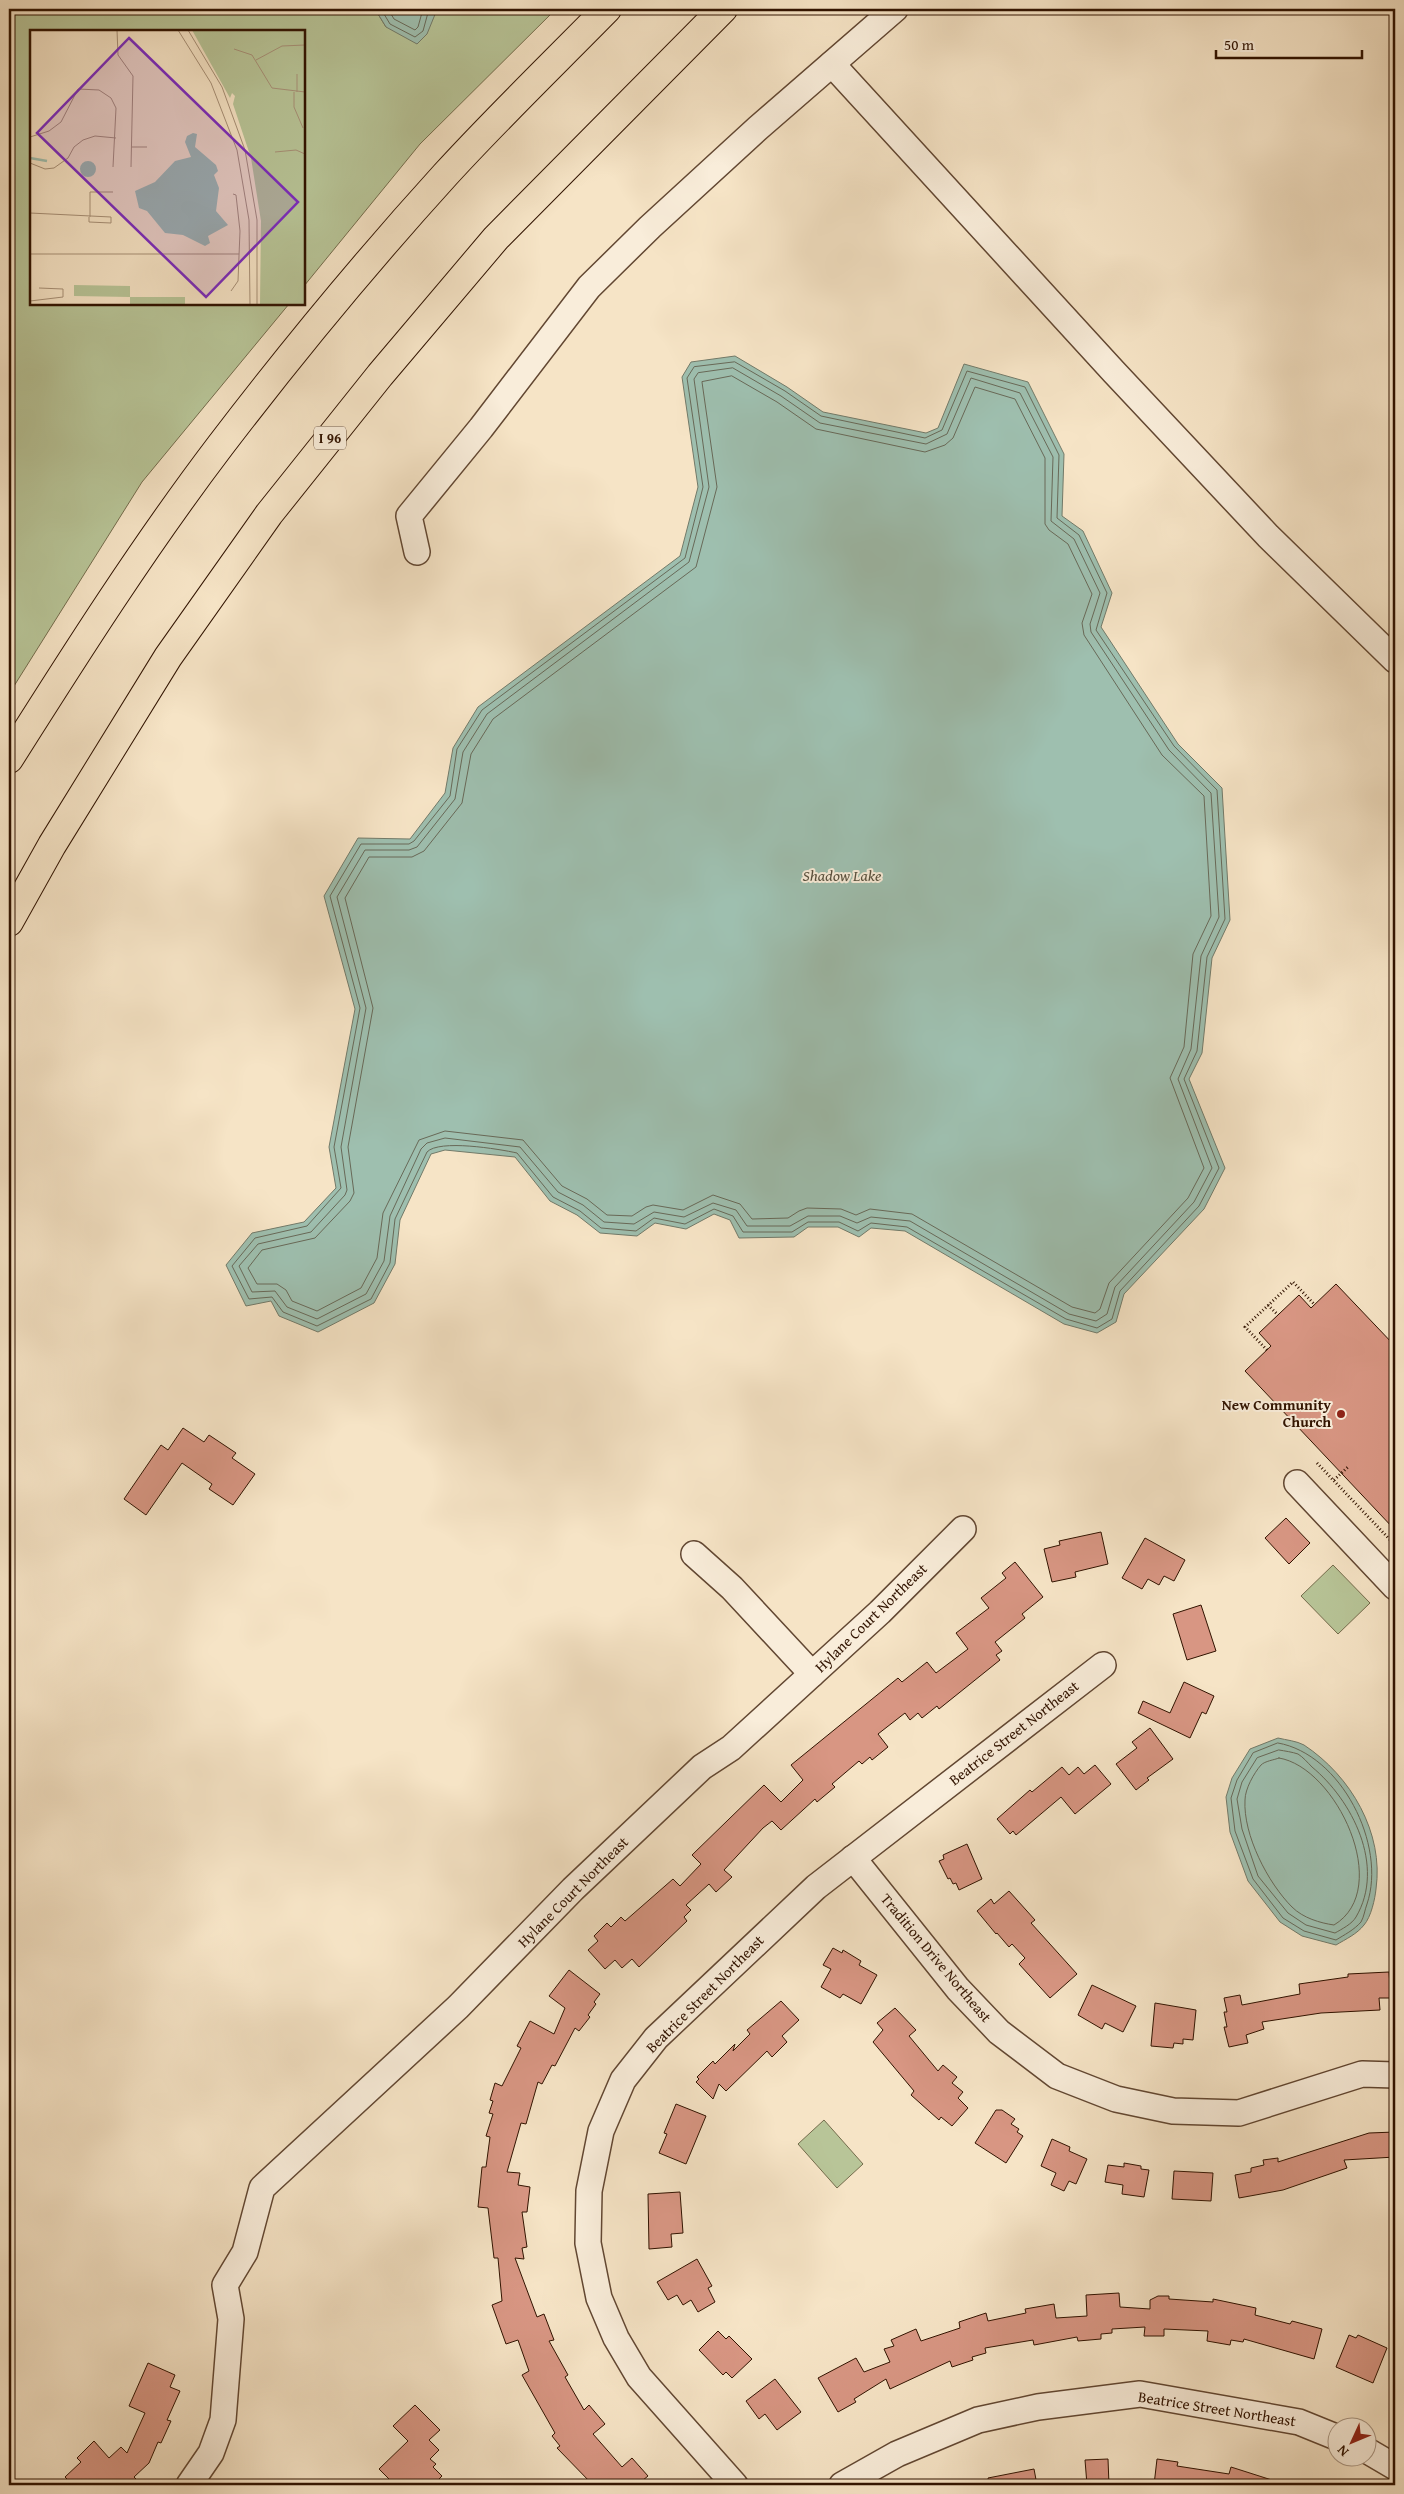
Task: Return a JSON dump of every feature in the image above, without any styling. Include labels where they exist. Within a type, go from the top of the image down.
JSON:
[{"type":"highway","points":[[9,759],[87,636],[165,523],[219,447],[329,308],[445,174],[607,9]]},
{"type":"highway","name":"I 96","points":[[9,922],[52,845],[168,657],[270,514],[380,375],[496,238],[723,9]]},
{"type":"street","points":[[417,552],[409,516],[481,428],[589,287],[664,214],[895,9]]},
{"type":"street","points":[[832,64],[1114,372],[1261,529],[1395,660]]},
{"type":"street","points":[[1297,1483],[1395,1587]]},
{"type":"street","name":"Hylane Court Northeast","points":[[190,2485],[211,2453],[223,2420],[231,2319],[225,2285],[245,2252],[262,2188],[458,2007],[573,1889],[702,1767],[731,1748],[880,1612],[963,1529]]},
{"type":"street","points":[[694,1554],[732,1588],[812,1674]]},
{"type":"street","name":"Beatrice Street Northeast","points":[[735,2485],[639,2377],[616,2338],[599,2298],[588,2244],[588,2191],[601,2131],[623,2080],[656,2038],[816,1887],[1103,1665]]},
{"type":"street","name":"Tradition Drive Northeast","points":[[853,1858],[958,1989],[998,2032],[1057,2076],[1116,2099],[1173,2111],[1239,2113],[1362,2074],[1395,2075]]},
{"type":"street","name":"Beatrice Street Northeast","points":[[842,2485],[897,2454],[978,2420],[1038,2407],[1140,2394],[1299,2422],[1326,2433]]},
{"type":"street","points":[[1376,2456],[1395,2467]]},
{"type":"path","points":[[1267,1350],[1245,1327],[1268,1305],[1293,1282],[1315,1305]]},
{"type":"path","points":[[1268,1305],[1278,1315]]},
{"type":"path","points":[[1317,1463],[1395,1545]]},
{"type":"path","points":[[1334,1480],[1349,1466]]},
{"type":"shaded area","points":[[9,9],[375,9],[386,27],[436,12],[432,9],[556,9],[420,144],[305,285],[305,30],[30,30],[30,305],[288,305],[142,482],[9,694]]},
{"type":"shaded area","points":[[1333,1565],[1370,1603],[1338,1634],[1301,1596]]},
{"type":"shaded area","points":[[824,2120],[863,2164],[837,2188],[798,2144]]},
{"type":"water","points":[[375,9],[432,9],[436,12],[427,34],[417,44],[386,27]]},
{"type":"water","name":"Shadow Lake","points":[[735,356],[787,387],[823,412],[926,433],[938,428],[964,364],[1028,382],[1064,454],[1062,516],[1083,531],[1112,593],[1101,627],[1178,744],[1222,788],[1230,920],[1212,958],[1202,1053],[1189,1079],[1225,1168],[1204,1209],[1124,1294],[1116,1322],[1097,1333],[1064,1324],[905,1231],[871,1228],[859,1237],[838,1227],[808,1227],[794,1237],[739,1238],[730,1220],[714,1214],[686,1229],[655,1223],[637,1236],[600,1233],[577,1215],[550,1201],[515,1157],[445,1150],[431,1154],[400,1220],[395,1264],[374,1303],[318,1332],[279,1316],[271,1301],[246,1306],[226,1265],[252,1233],[304,1222],[336,1188],[329,1147],[355,1009],[324,896],[358,838],[410,839],[445,793],[453,748],[478,707],[680,556],[698,487],[682,377],[691,362]]},
{"type":"water","points":[[1278,1738],[1304,1745],[1336,1773],[1350,1789],[1361,1808],[1375,1847],[1376,1889],[1369,1917],[1361,1928],[1336,1945],[1302,1936],[1280,1922],[1248,1881],[1230,1832],[1226,1797],[1232,1778],[1250,1749]]},
{"type":"building","name":"New Community Church","points":[[1336,1284],[1395,1346],[1395,1530],[1245,1371],[1271,1346],[1259,1333],[1299,1295],[1311,1308]]},
{"type":"building","points":[[183,1428],[204,1442],[209,1435],[236,1453],[232,1458],[255,1474],[233,1505],[209,1489],[212,1484],[182,1463],[146,1515],[124,1499],[161,1445],[168,1450]]},
{"type":"building","points":[[1286,1518],[1310,1543],[1289,1564],[1265,1538]]},
{"type":"building","points":[[1101,1532],[1108,1564],[1075,1572],[1076,1577],[1052,1582],[1044,1549],[1060,1545],[1059,1541]]},
{"type":"building","points":[[1145,1538],[1185,1560],[1174,1581],[1164,1576],[1159,1585],[1148,1579],[1142,1589],[1122,1578]]},
{"type":"building","points":[[1015,1562],[1043,1597],[1022,1614],[1025,1618],[995,1642],[1002,1651],[996,1655],[1000,1660],[939,1709],[937,1706],[922,1718],[918,1713],[910,1720],[905,1713],[878,1734],[888,1747],[872,1760],[870,1757],[862,1764],[859,1761],[832,1784],[835,1787],[817,1802],[815,1799],[781,1830],[772,1821],[763,1828],[724,1870],[732,1877],[716,1892],[709,1884],[686,1905],[691,1910],[684,1917],[687,1921],[639,1967],[632,1959],[622,1968],[615,1960],[605,1969],[588,1950],[598,1941],[594,1936],[607,1923],[611,1927],[621,1917],[625,1921],[673,1879],[680,1886],[701,1864],[692,1855],[764,1785],[781,1802],[803,1780],[791,1765],[898,1678],[902,1682],[927,1662],[936,1673],[968,1649],[956,1633],[989,1608],[981,1598],[1006,1578],[1002,1573]]},
{"type":"building","points":[[1201,1605],[1216,1651],[1187,1660],[1173,1614]]},
{"type":"building","points":[[1184,1682],[1214,1696],[1206,1714],[1202,1712],[1190,1738],[1138,1713],[1143,1701],[1170,1713]]},
{"type":"building","points":[[1150,1728],[1173,1759],[1147,1778],[1149,1780],[1136,1790],[1116,1764],[1137,1748],[1132,1742]]},
{"type":"building","points":[[1095,1765],[1111,1784],[1075,1814],[1061,1797],[1016,1835],[1013,1831],[1010,1834],[997,1819],[1030,1790],[1032,1792],[1062,1767],[1069,1775],[1078,1767],[1084,1774]]},
{"type":"building","points":[[967,1844],[982,1879],[959,1890],[956,1883],[953,1884],[950,1878],[948,1879],[939,1861],[944,1859],[943,1855]]},
{"type":"building","points":[[1009,1891],[1035,1920],[1031,1923],[1077,1974],[1050,1998],[1019,1964],[1025,1958],[1012,1944],[1009,1947],[977,1911],[991,1899],[994,1904]]},
{"type":"building","points":[[833,1948],[842,1953],[843,1950],[861,1961],[859,1965],[877,1975],[861,2004],[843,1994],[840,1998],[821,1987],[831,1969],[823,1965]]},
{"type":"building","points":[[569,1970],[600,1994],[588,2015],[590,2017],[579,2031],[575,2028],[555,2066],[552,2065],[542,2084],[538,2082],[526,2124],[521,2123],[507,2172],[520,2173],[518,2185],[530,2187],[527,2212],[522,2212],[527,2247],[522,2248],[524,2259],[515,2258],[537,2317],[544,2314],[554,2340],[549,2341],[568,2375],[565,2377],[584,2410],[589,2405],[605,2424],[593,2434],[622,2467],[632,2458],[648,2476],[637,2485],[593,2485],[557,2448],[560,2446],[552,2436],[555,2433],[522,2375],[529,2371],[518,2340],[506,2344],[492,2305],[502,2301],[498,2258],[494,2258],[488,2208],[478,2207],[482,2167],[486,2167],[490,2137],[486,2136],[493,2114],[489,2113],[493,2101],[490,2100],[495,2083],[502,2086],[521,2048],[517,2046],[530,2021],[554,2034],[565,2008],[549,1996]]},
{"type":"building","points":[[1389,1972],[1391,1998],[1379,1998],[1380,2010],[1321,2013],[1262,2022],[1264,2029],[1246,2035],[1248,2043],[1229,2047],[1224,2027],[1227,2027],[1224,2012],[1227,2012],[1224,1998],[1240,1995],[1242,2005],[1300,1994],[1299,1984],[1348,1977],[1348,1974]]},
{"type":"building","points":[[1092,1985],[1136,2006],[1123,2032],[1105,2023],[1102,2029],[1078,2015]]},
{"type":"building","points":[[781,2001],[799,2020],[782,2036],[787,2042],[772,2057],[767,2051],[726,2091],[719,2084],[713,2099],[696,2082],[699,2079],[697,2077],[713,2061],[715,2064],[735,2044],[733,2051],[750,2034],[747,2030]]},
{"type":"building","points":[[1155,2003],[1196,2010],[1193,2040],[1183,2039],[1183,2044],[1174,2043],[1173,2048],[1151,2046]]},
{"type":"building","points":[[895,2008],[916,2030],[909,2036],[938,2071],[943,2065],[957,2077],[952,2083],[963,2092],[958,2098],[968,2108],[952,2126],[941,2117],[939,2120],[911,2095],[914,2091],[873,2042],[883,2030],[877,2023]]},
{"type":"building","points":[[676,2104],[706,2116],[686,2164],[659,2153],[667,2134],[664,2133]]},
{"type":"building","points":[[996,2110],[1002,2110],[1015,2119],[1011,2124],[1019,2129],[1017,2132],[1023,2136],[1006,2163],[975,2143]]},
{"type":"building","points":[[1395,2132],[1395,2157],[1344,2160],[1347,2168],[1283,2190],[1239,2198],[1235,2175],[1251,2172],[1251,2168],[1264,2165],[1263,2160],[1278,2158],[1278,2162],[1369,2133]]},
{"type":"building","points":[[1052,2139],[1070,2147],[1069,2151],[1087,2159],[1076,2184],[1069,2181],[1064,2191],[1051,2185],[1056,2173],[1041,2166]]},
{"type":"building","points":[[1124,2163],[1141,2166],[1141,2169],[1149,2170],[1144,2197],[1122,2194],[1123,2185],[1105,2182],[1108,2165],[1124,2167]]},
{"type":"building","points":[[1174,2171],[1213,2173],[1211,2201],[1172,2199]]},
{"type":"building","points":[[680,2192],[683,2233],[671,2234],[672,2247],[649,2249],[648,2194]]},
{"type":"building","points":[[697,2259],[712,2286],[708,2288],[715,2302],[698,2312],[691,2300],[683,2305],[677,2295],[668,2300],[657,2282]]},
{"type":"building","points":[[1119,2293],[1120,2307],[1150,2309],[1150,2300],[1158,2296],[1169,2296],[1169,2299],[1213,2302],[1213,2299],[1256,2308],[1255,2315],[1290,2324],[1292,2321],[1322,2329],[1314,2359],[1244,2339],[1243,2342],[1231,2340],[1230,2345],[1207,2341],[1208,2331],[1164,2329],[1164,2336],[1144,2336],[1145,2327],[1112,2329],[1112,2333],[1101,2334],[1101,2339],[1078,2341],[1077,2337],[1034,2345],[1033,2340],[985,2348],[986,2353],[972,2357],[973,2360],[952,2367],[950,2361],[890,2389],[886,2379],[854,2399],[856,2402],[838,2412],[818,2378],[856,2358],[864,2372],[890,2362],[884,2349],[894,2346],[891,2340],[916,2329],[921,2341],[960,2328],[959,2322],[986,2313],[988,2321],[1026,2313],[1025,2309],[1054,2304],[1056,2318],[1087,2316],[1086,2295]]},
{"type":"building","points":[[718,2331],[726,2339],[729,2336],[752,2359],[732,2378],[726,2372],[723,2375],[699,2350]]},
{"type":"building","points":[[1349,2335],[1356,2338],[1358,2335],[1387,2348],[1373,2383],[1336,2367]]},
{"type":"building","points":[[148,2363],[175,2375],[170,2387],[180,2391],[167,2420],[171,2421],[161,2443],[158,2442],[149,2463],[134,2477],[142,2485],[73,2485],[65,2477],[81,2462],[77,2458],[94,2441],[109,2458],[121,2447],[127,2453],[145,2413],[129,2406]]},
{"type":"building","points":[[775,2379],[801,2412],[777,2430],[765,2414],[759,2419],[746,2401]]},
{"type":"building","points":[[415,2405],[440,2430],[429,2440],[439,2450],[430,2459],[436,2464],[433,2467],[442,2476],[433,2485],[395,2485],[379,2469],[408,2441],[393,2426]]},
{"type":"building","points":[[1108,2459],[1109,2485],[1087,2485],[1085,2460]]},
{"type":"building","points":[[1157,2459],[1178,2462],[1177,2466],[1229,2474],[1231,2467],[1278,2482],[1277,2485],[1154,2485]]},
{"type":"building","points":[[1034,2469],[1037,2485],[989,2485],[988,2478]]},
{"type":"place","name":"New Community Church","points":[[1341,1414]]}]
